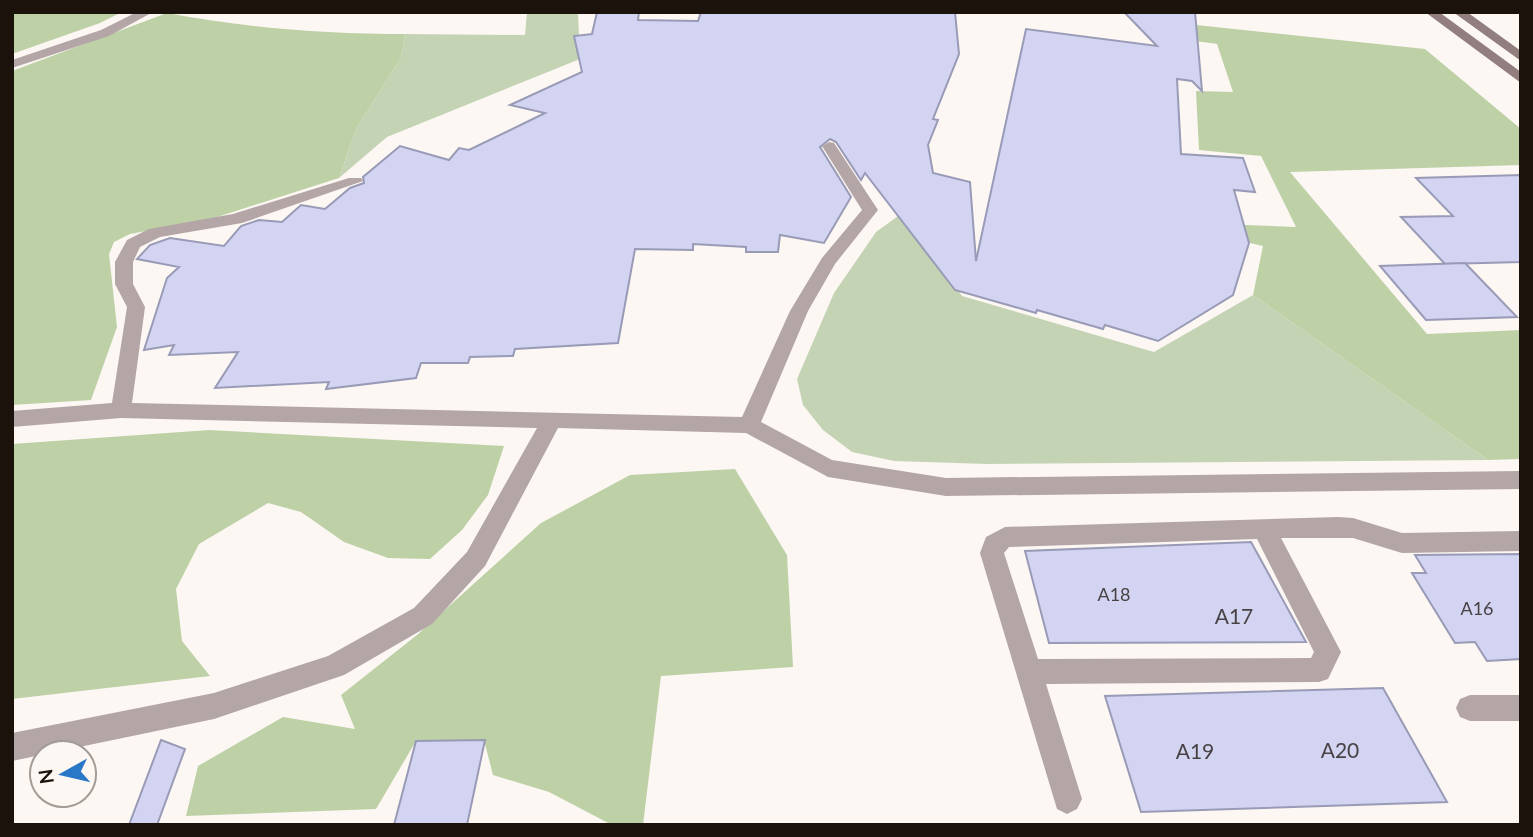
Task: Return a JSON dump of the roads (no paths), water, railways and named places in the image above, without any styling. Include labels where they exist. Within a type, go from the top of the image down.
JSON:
[{"type":"main road","points":[[1431,12],[1521,79]]},
{"type":"main road","points":[[1459,12],[1521,57]]},
{"type":"street","points":[[12,64],[105,33],[147,12]]},
{"type":"street","points":[[749,425],[799,311],[828,262],[870,210],[830,146]]},
{"type":"street","points":[[121,410],[136,307],[124,284],[124,262],[133,244],[155,233],[236,219],[355,181]]},
{"type":"street","points":[[12,419],[121,410],[749,425],[828,468],[946,487],[1521,480]]},
{"type":"street","points":[[12,747],[214,706],[335,666],[423,616],[476,559],[552,420]]},
{"type":"street","points":[[1067,799],[992,553],[994,544],[1005,537],[1338,527],[1353,528],[1402,543],[1521,541]]},
{"type":"street","points":[[1029,672],[1319,670],[1328,652],[1265,531]]},
{"type":"street","points":[[1470,708],[1521,708]]}]
